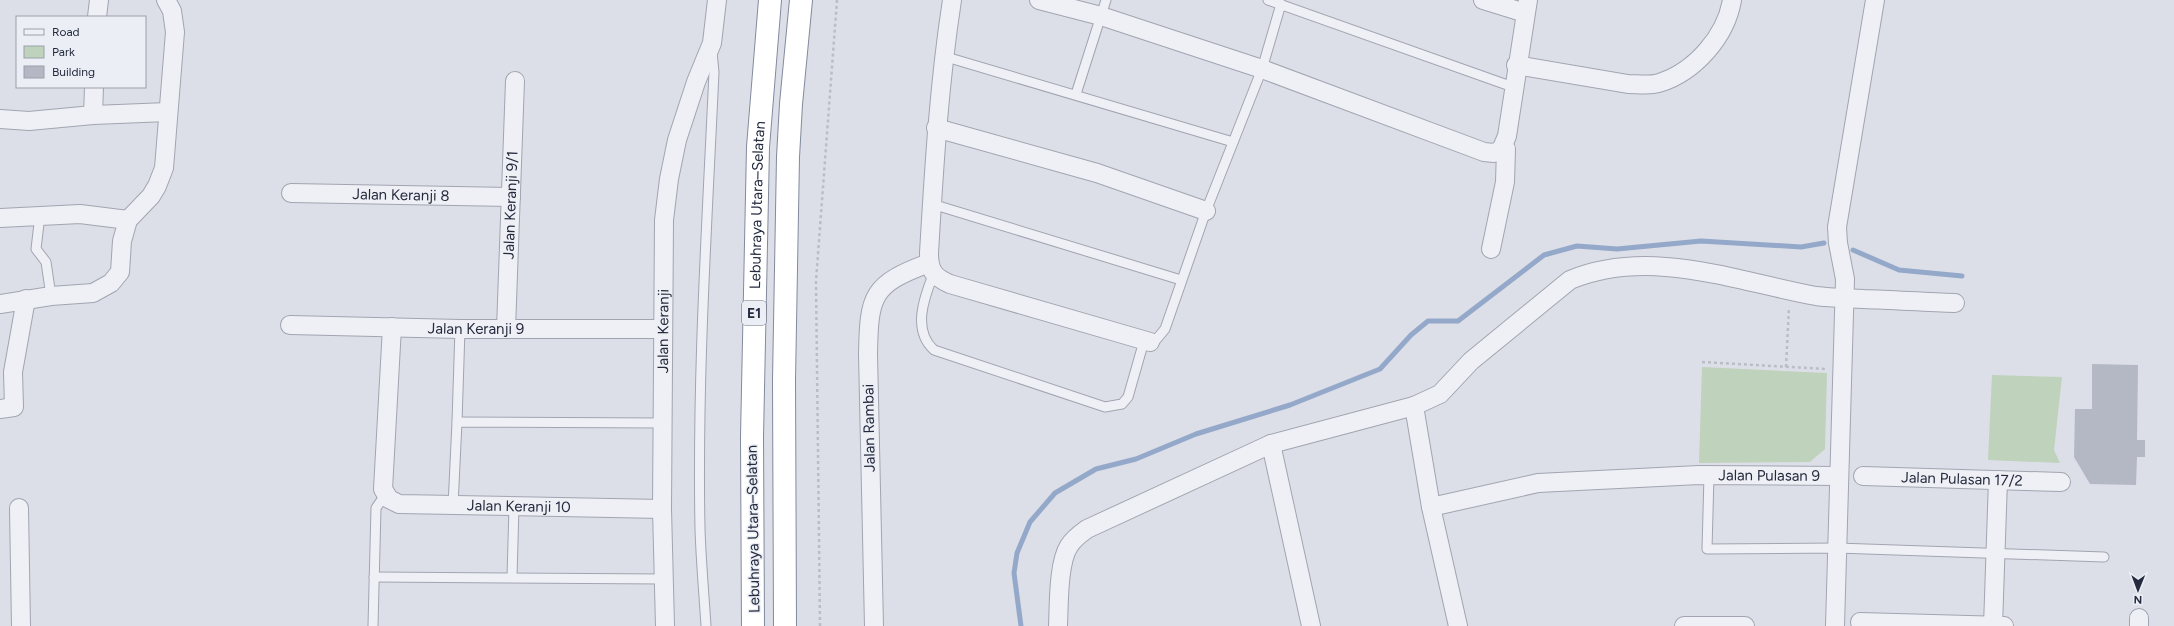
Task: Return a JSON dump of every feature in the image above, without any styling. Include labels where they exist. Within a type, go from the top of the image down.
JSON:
[{"type":"highway","name":"Lebuhraya Utara–Selatan","points":[[754,626],[752,437],[758,147],[770,0]]},
{"type":"highway","name":"Lebuhraya Utara–Selatan","points":[[785,626],[784,380],[787,197],[791,104],[801,0]]},
{"type":"street","points":[[97,16],[99,0]]},
{"type":"street","points":[[0,304],[51,296],[93,293],[116,278],[120,272],[122,241],[128,220],[151,196],[157,186],[164,168],[175,32],[172,11],[166,0]]},
{"type":"street","name":"Jalan Keranji","points":[[665,626],[662,509],[664,220],[668,179],[677,140],[696,82],[712,43],[717,0]]},
{"type":"street","points":[[952,0],[936,128],[932,204],[931,269],[950,284],[1147,342]]},
{"type":"street","points":[[1039,0],[1103,8],[1262,70],[1484,152],[1494,152],[1506,149],[1506,170],[1491,249]]},
{"type":"street","points":[[1482,0],[1526,7],[1516,65],[1507,136],[1501,150]]},
{"type":"street","points":[[1516,65],[1628,84],[1644,85],[1658,83],[1684,70],[1707,49],[1722,29],[1732,0]]},
{"type":"street","points":[[1835,626],[1845,279],[1838,243],[1838,227],[1875,0]]},
{"type":"street","name":"Jalan Keranji 9/1","points":[[506,329],[515,81]]},
{"type":"street","points":[[93,115],[94,88]]},
{"type":"street","points":[[0,119],[29,120],[93,115],[168,112]]},
{"type":"street","points":[[936,128],[1097,173],[1206,211]]},
{"type":"street","name":"Jalan Keranji 8","points":[[291,193],[511,197]]},
{"type":"street","points":[[0,218],[80,214],[128,220]]},
{"type":"street","points":[[1058,626],[1061,574],[1068,547],[1077,536],[1087,529],[1271,444],[1414,406],[1440,394],[1471,361],[1570,280],[1589,272],[1637,266],[1674,266],[1704,271],[1817,296],[1955,303]]},
{"type":"street","name":"Jalan Rambai","points":[[874,626],[868,354],[870,314],[874,298],[880,289],[905,272],[931,269]]},
{"type":"street","points":[[0,409],[14,408],[13,372],[26,299]]},
{"type":"street","name":"Jalan Keranji 9","points":[[290,325],[460,329],[663,329]]},
{"type":"street","points":[[384,492],[392,327]]},
{"type":"street","points":[[1414,406],[1431,507],[1458,626]]},
{"type":"street","points":[[1271,444],[1311,626]]},
{"type":"street","name":"Jalan Pulasan 9","points":[[1431,507],[1538,483],[1704,476],[1839,476]]},
{"type":"street","name":"Jalan Pulasan 17/2","points":[[1864,476],[2061,482]]},
{"type":"street","points":[[1993,626],[1998,480]]},
{"type":"street","name":"Jalan Keranji 10","points":[[384,492],[393,502],[399,504],[662,509]]},
{"type":"street","points":[[19,508],[21,626]]},
{"type":"street","points":[[1860,622],[2004,626]]},
{"type":"street","points":[[1689,626],[1745,626]]},
{"type":"lane","points":[[931,269],[922,309],[922,326],[927,343],[934,350],[1105,407],[1122,404],[1128,397],[1147,342],[1155,342],[1165,329],[1206,211],[1262,70],[1273,1],[1513,87]]},
{"type":"lane","points":[[1076,94],[1103,8]]},
{"type":"lane","points":[[706,626],[700,530],[703,334],[714,72],[712,43]]},
{"type":"lane","points":[[944,56],[1076,94],[1233,142]]},
{"type":"lane","points":[[932,204],[1181,280]]},
{"type":"lane","points":[[40,215],[36,249],[46,262],[51,296]]},
{"type":"lane","points":[[453,506],[460,329]]},
{"type":"lane","points":[[457,422],[662,423]]},
{"type":"lane","points":[[1704,476],[1707,549],[1837,548],[2104,558]]},
{"type":"lane","points":[[373,626],[376,508],[384,492]]},
{"type":"lane","points":[[512,577],[514,507]]},
{"type":"lane","points":[[374,577],[664,579]]},
{"type":"path","points":[[820,626],[816,281],[837,0]]},
{"type":"path","points":[[1786,367],[1790,290]]},
{"type":"path","points":[[1702,362],[1842,370]]},
{"type":"green space","points":[[1702,367],[1827,373],[1825,449],[1810,462],[1699,463]]},
{"type":"green space","points":[[1992,375],[2062,377],[2054,450],[2060,463],[1988,460]]},
{"type":"building","points":[[2092,364],[2138,365],[2137,440],[2145,440],[2145,457],[2137,457],[2136,485],[2090,484],[2074,457],[2075,409],[2092,409]]},
{"type":"waterway","points":[[1021,626],[1014,573],[1017,553],[1030,522],[1055,493],[1096,469],[1136,459],[1196,434],[1290,405],[1380,369],[1411,335],[1428,321],[1458,321],[1544,255],[1577,246],[1617,249],[1701,241],[1801,247],[1824,243]]},
{"type":"waterway","points":[[1853,250],[1899,270],[1962,276]]}]
